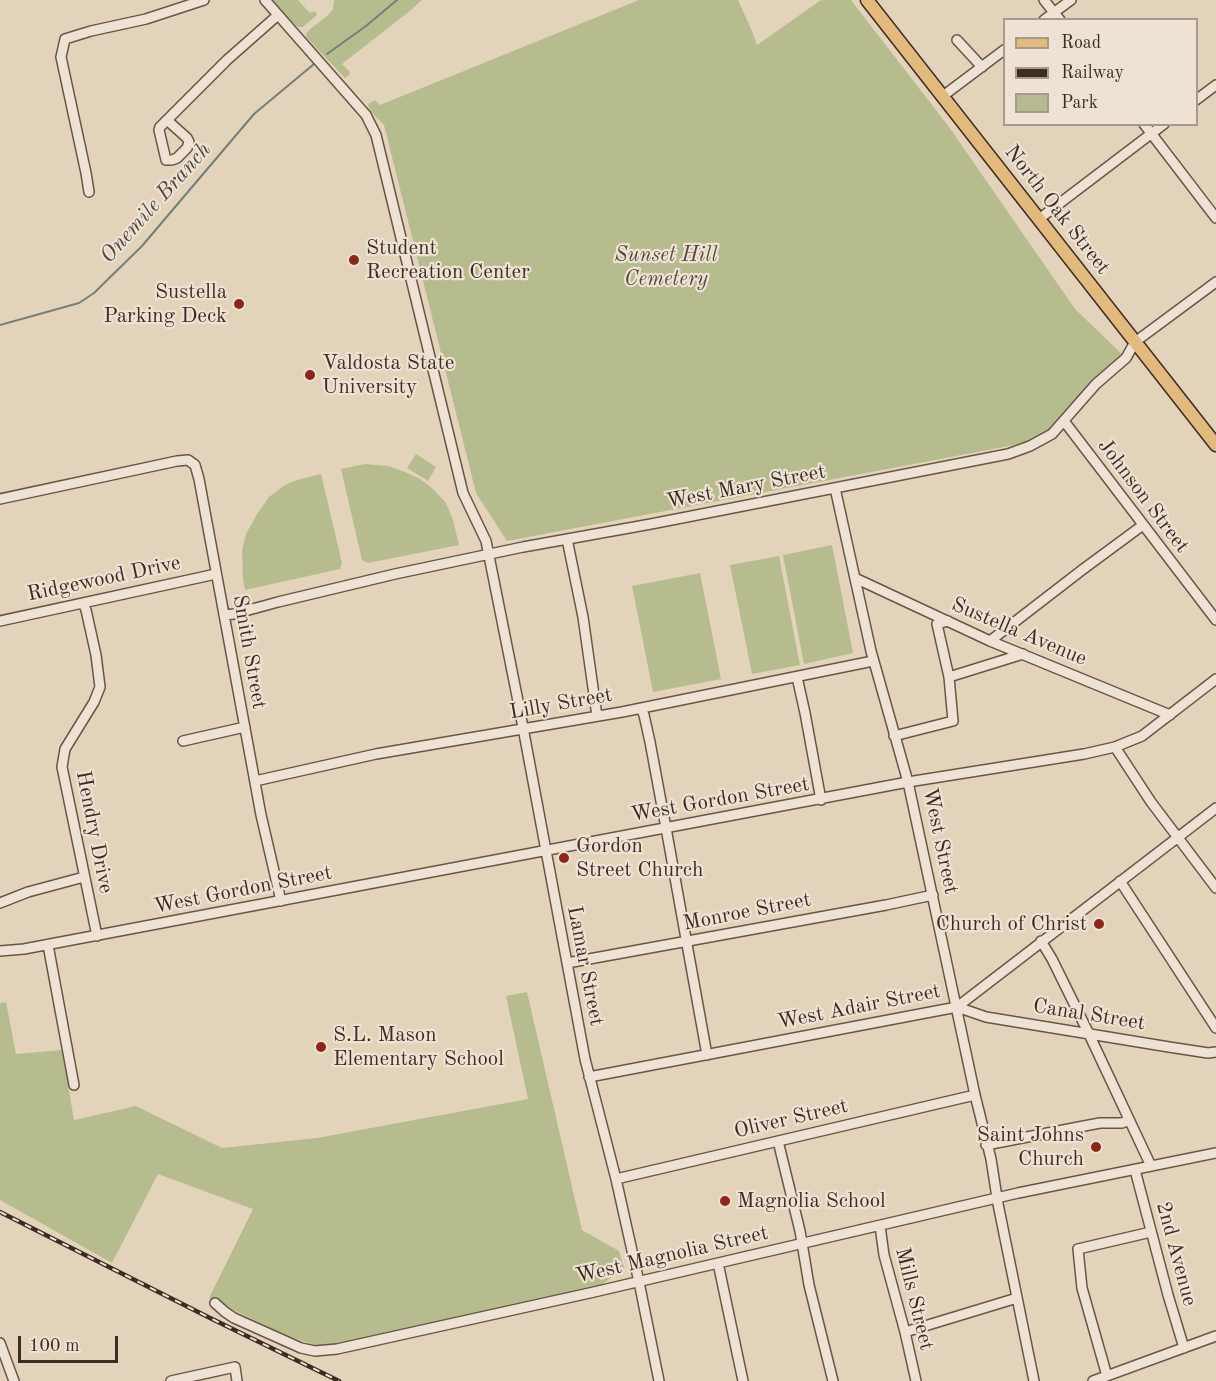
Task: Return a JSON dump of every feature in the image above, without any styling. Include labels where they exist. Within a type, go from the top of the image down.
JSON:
[{"type":"main road","name":"North Oak Street","points":[[867,0],[1216,445]]},
{"type":"street","points":[[89,192],[61,57],[65,39],[146,19],[204,0]]},
{"type":"street","points":[[265,0],[366,115],[374,129],[453,456],[463,493],[486,541],[488,554]]},
{"type":"street","points":[[1044,0],[1057,16],[1071,0]]},
{"type":"street","points":[[168,121],[227,60],[278,15]]},
{"type":"street","points":[[957,40],[982,67]]},
{"type":"street","points":[[942,96],[1003,51]]},
{"type":"street","points":[[1198,99],[1216,85]]},
{"type":"street","points":[[1146,126],[1216,218]]},
{"type":"street","points":[[1039,219],[1162,126]]},
{"type":"street","name":"West Mary Street","points":[[224,615],[488,554],[1008,454],[1030,446],[1052,434],[1096,384],[1126,358],[1135,342],[1216,282]]},
{"type":"street","name":"Johnson Street","points":[[1064,421],[1216,620]]},
{"type":"street","name":"Smith Street","points":[[0,499],[182,460],[188,460],[195,465],[268,850],[281,901]]},
{"type":"street","name":"West Street","points":[[835,488],[873,661],[908,782],[986,1145],[991,1159],[1034,1381]]},
{"type":"street","points":[[990,641],[1143,525]]},
{"type":"street","points":[[567,539],[583,617],[597,716]]},
{"type":"street","name":"Lamar Street","points":[[488,554],[500,605],[589,1077],[639,1282],[658,1381]]},
{"type":"street","name":"Ridgewood Drive","points":[[0,621],[216,574]]},
{"type":"street","name":"Sustella Avenue","points":[[855,578],[990,641],[1170,715]]},
{"type":"street","name":"Hendry Drive","points":[[83,603],[96,655],[100,687],[94,702],[65,749],[62,767],[97,936]]},
{"type":"street","points":[[894,736],[953,722],[949,677],[937,624],[948,621]]},
{"type":"street","points":[[949,677],[1023,654]]},
{"type":"street","name":"Lilly Street","points":[[255,781],[376,754],[641,708],[873,661]]},
{"type":"street","points":[[797,677],[806,713],[820,800]]},
{"type":"street","name":"West Gordon Street","points":[[0,951],[97,936],[908,782],[1084,754],[1115,747],[1142,736],[1216,679]]},
{"type":"street","points":[[641,708],[650,742],[707,1055]]},
{"type":"street","points":[[183,741],[245,727]]},
{"type":"street","points":[[1115,747],[1151,802],[1216,888]]},
{"type":"street","name":"West Adair Street","points":[[589,1077],[957,1007],[1216,808]]},
{"type":"street","points":[[0,903],[28,892],[84,877]]},
{"type":"street","points":[[1120,881],[1216,1028]]},
{"type":"street","name":"Monroe Street","points":[[567,963],[933,895]]},
{"type":"street","points":[[1041,941],[1088,1032],[1151,1166]]},
{"type":"street","points":[[48,945],[74,1085]]},
{"type":"street","name":"Canal Street","points":[[957,1007],[986,1017],[1188,1050],[1216,1052]]},
{"type":"street","name":"Oliver Street","points":[[615,1179],[975,1095]]},
{"type":"street","points":[[986,1145],[1092,1125],[1122,1124],[1129,1120]]},
{"type":"street","points":[[777,1140],[833,1381]]},
{"type":"street","name":"West Magnolia Street","points":[[215,1303],[244,1323],[301,1348],[315,1351],[360,1344],[639,1282],[997,1198],[1216,1153]]},
{"type":"street","name":"2nd Avenue","points":[[1135,1170],[1184,1348]]},
{"type":"street","name":"Mills Street","points":[[880,1226],[884,1255],[916,1381]]},
{"type":"street","points":[[1107,1376],[1082,1288],[1078,1250],[1151,1232]]},
{"type":"street","points":[[718,1263],[743,1381]]},
{"type":"street","points":[[905,1332],[1017,1298]]},
{"type":"street","points":[[1092,1381],[1216,1336]]},
{"type":"street","points":[[0,1343],[14,1381]]},
{"type":"street","points":[[171,1381],[235,1367],[237,1381]]},
{"type":"green space","points":[[272,0],[298,0],[310,13],[315,11],[317,15],[303,27],[296,26]]},
{"type":"green space","points":[[334,0],[422,0],[342,64],[350,72],[345,78],[307,38],[306,34],[333,9]]},
{"type":"green space","name":"Sunset Hill Cemetery","points":[[639,0],[738,0],[757,45],[821,0],[851,0],[949,127],[1075,309],[1124,356],[1049,431],[1030,442],[507,541],[476,493],[384,125],[373,114],[368,104],[375,100],[380,105]]},
{"type":"green space","points":[[416,454],[436,467],[428,481],[407,468]]},
{"type":"green space","points":[[365,464],[388,466],[405,472],[420,479],[433,489],[446,503],[459,545],[368,563],[362,560],[341,469]]},
{"type":"green space","points":[[321,474],[342,563],[340,569],[245,590],[242,550],[246,534],[257,514],[269,497],[285,485]]},
{"type":"green space","points":[[832,545],[853,653],[804,664],[783,555]]},
{"type":"green space","points":[[779,556],[800,665],[752,674],[730,565]]},
{"type":"green space","points":[[700,573],[721,679],[653,692],[632,586]]},
{"type":"green space","points":[[527,992],[582,1230],[619,1251],[624,1268],[600,1286],[376,1337],[316,1346],[281,1333],[209,1298],[253,1209],[158,1174],[112,1263],[0,1200],[0,1003],[6,1002],[16,1054],[62,1050],[74,1120],[136,1106],[222,1148],[317,1138],[528,1099],[506,996]]},
{"type":"waterway","name":"Onemile Branch","points":[[327,54],[397,0]]},
{"type":"waterway","name":"Onemile Branch","points":[[0,325],[79,303],[94,293],[142,246],[254,114],[314,64]]},
{"type":"railway","points":[[0,1212],[339,1381]]},
{"type":"place","name":"Student Recreation Center","points":[[354,260]]},
{"type":"place","name":"Sustella Parking Deck","points":[[239,304]]},
{"type":"place","name":"Valdosta State University","points":[[310,375]]},
{"type":"place","name":"Gordon Street Church","points":[[564,858]]},
{"type":"place","name":"Church of Christ","points":[[1099,924]]},
{"type":"place","name":"S.L. Mason Elementary School","points":[[321,1047]]},
{"type":"place","name":"Saint Johns Church","points":[[1096,1147]]},
{"type":"place","name":"Magnolia School","points":[[725,1201]]}]
